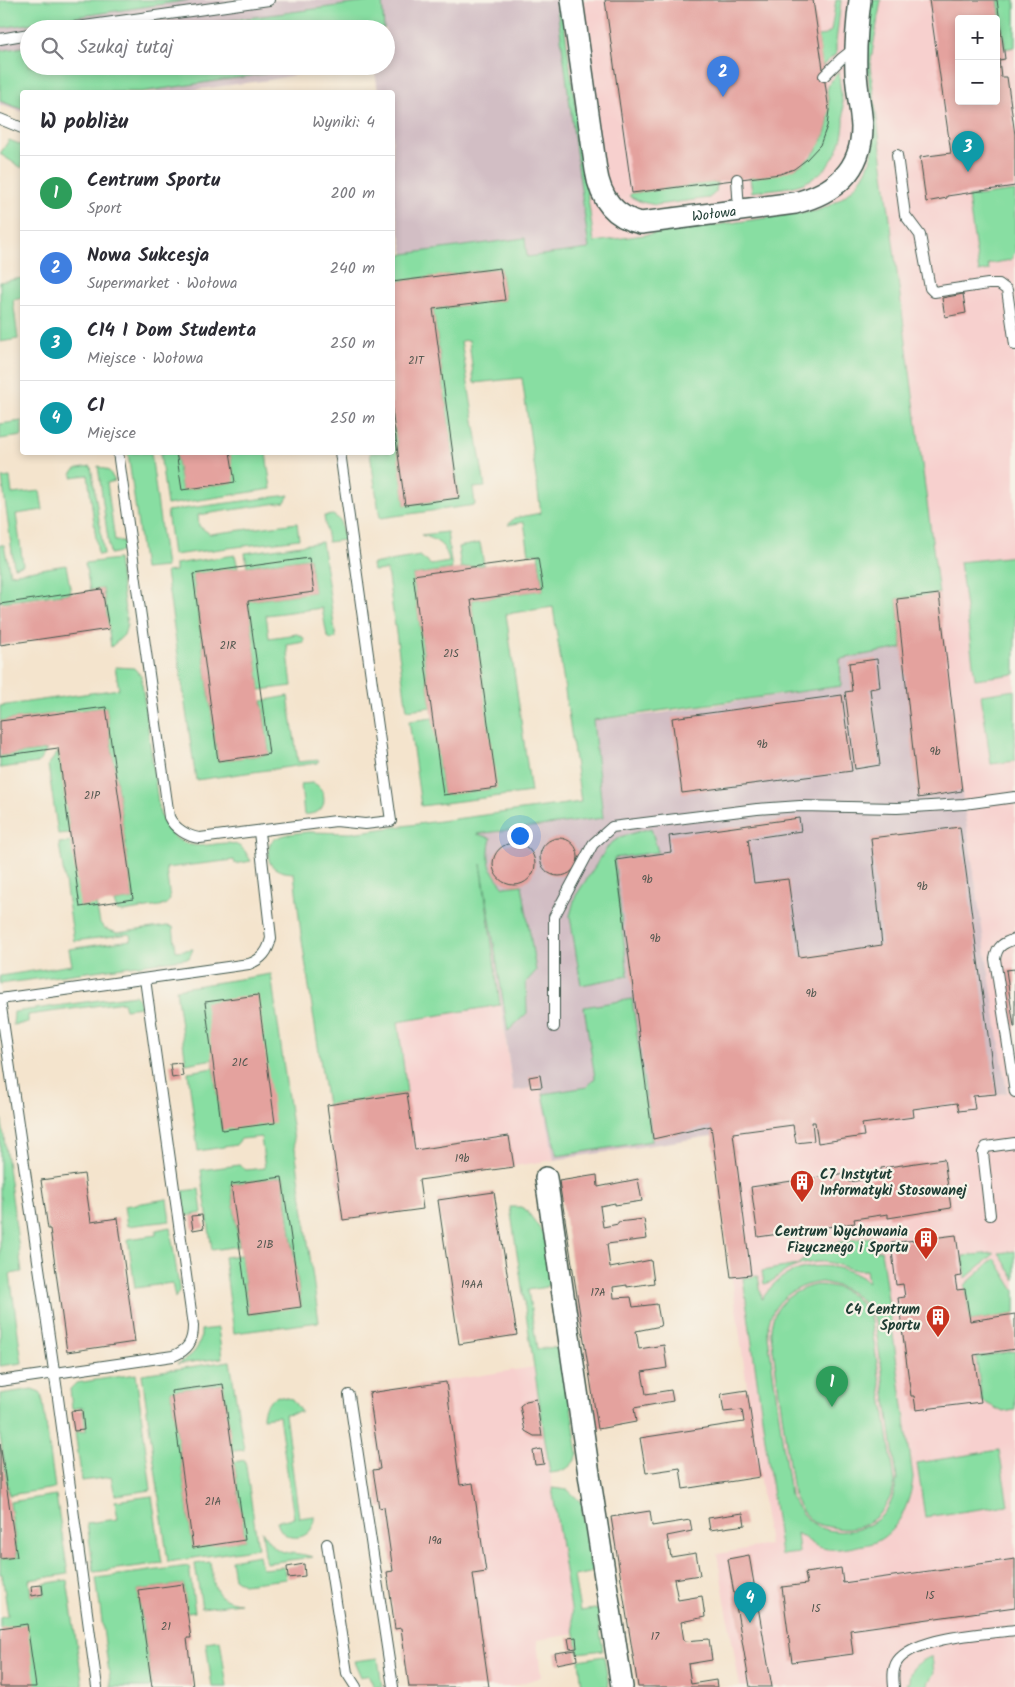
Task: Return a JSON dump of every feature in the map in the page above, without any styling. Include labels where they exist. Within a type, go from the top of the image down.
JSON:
[{"type":"street","name":"Wołowa","points":[[572,0],[600,190],[606,201],[622,216],[641,223],[795,203],[828,191],[849,172],[858,153],[862,127],[856,76],[860,0]]},
{"type":"street","points":[[546,1178],[587,1464],[622,1687]]},
{"type":"lane","points":[[127,20],[269,0]]},
{"type":"lane","points":[[0,39],[20,36]]},
{"type":"lane","points":[[824,76],[840,59],[856,48]]},
{"type":"lane","points":[[0,119],[20,127]]},
{"type":"lane","points":[[897,155],[905,215],[920,235],[930,288],[934,292],[999,284],[1007,290],[1015,345]]},
{"type":"lane","points":[[737,179],[740,211]]},
{"type":"lane","points":[[118,455],[169,817],[175,826],[192,837],[200,838],[336,822],[365,824],[391,821],[340,455]]},
{"type":"lane","points":[[554,1027],[554,917],[593,844],[612,827],[757,809],[800,806],[897,808],[964,804],[1015,797]]},
{"type":"lane","points":[[97,1687],[0,1000],[249,964],[260,960],[268,948],[271,938],[259,832]]},
{"type":"lane","points":[[1015,939],[1000,944],[995,959],[1015,1092]]},
{"type":"lane","points":[[0,1381],[173,1356],[184,1352],[190,1344],[193,1335],[145,978]]},
{"type":"lane","points":[[990,1215],[983,1153],[986,1147],[1015,1143]]},
{"type":"lane","points":[[349,1395],[392,1687]]},
{"type":"lane","points":[[327,1544],[347,1673],[356,1687]]},
{"type":"lane","points":[[894,1687],[892,1675],[895,1667],[900,1659],[917,1647],[937,1641],[1015,1630]]},
{"type":"shaded area","points":[[0,0],[556,0],[589,249],[526,257],[525,238],[404,254],[395,209],[395,90],[378,90],[375,75],[395,75],[395,20],[20,20],[20,75],[294,75],[192,90],[20,90],[20,111],[0,105]]},
{"type":"shaded area","points":[[561,0],[871,0],[867,57],[874,150],[865,173],[859,183],[841,200],[829,207],[816,211],[594,242]]},
{"type":"shaded area","points":[[881,0],[1015,0],[1015,1687],[740,1687],[717,1554],[769,1545],[712,1136],[957,1103],[974,1100],[973,1096],[1007,1093],[961,788],[939,594],[870,66]]},
{"type":"shaded area","points":[[939,594],[961,788],[1007,1093],[974,1096],[974,1101],[712,1136],[554,1160],[541,1087],[513,1091],[477,834],[603,817],[593,720],[661,713],[840,686],[840,659],[897,599]]},
{"type":"shaded area","points":[[500,1005],[513,1091],[542,1087],[554,1160],[420,1180],[423,1209],[343,1220],[327,1105],[398,1022]]},
{"type":"shaded area","points":[[534,1367],[575,1634],[537,1640],[541,1677],[510,1687],[409,1687],[401,1628],[395,1629],[387,1572],[393,1571],[384,1507],[379,1508],[373,1470],[380,1469],[369,1393]]},
{"type":"green space","points":[[190,0],[54,20],[20,20],[20,25],[0,28],[0,1]]},
{"type":"green space","points":[[382,0],[383,20],[232,20]]},
{"type":"green space","points":[[556,0],[561,0],[594,242],[816,211],[829,206],[850,191],[865,172],[873,148],[874,126],[867,64],[868,36],[871,0],[881,0],[870,66],[939,594],[897,599],[902,648],[840,659],[841,686],[593,720],[603,818],[477,834],[491,838],[490,864],[504,887],[522,885],[536,971],[526,982],[527,1013],[508,1031],[481,864],[500,1005],[398,1022],[407,1093],[327,1105],[301,934],[294,873],[281,871],[272,866],[268,857],[270,843],[276,838],[288,834],[308,832],[351,833],[581,802],[553,607],[506,614],[531,792],[421,806],[409,721],[433,718],[443,795],[496,788],[471,600],[543,590],[538,553],[529,554],[524,522],[508,525],[514,518],[541,513],[522,378],[474,383],[469,340],[461,341],[485,487],[473,488],[475,505],[380,518],[370,455],[395,455],[395,428],[405,505],[459,498],[433,309],[505,300],[500,268],[395,282],[395,258],[404,254],[525,238],[527,257],[589,249]]},
{"type":"green space","points":[[836,0],[841,0],[836,54],[822,66],[818,36],[826,35],[831,31]]},
{"type":"green space","points":[[998,0],[1015,0],[1015,47],[1005,49]]},
{"type":"green space","points":[[20,48],[20,75],[257,75],[155,90],[20,90],[20,108],[0,101],[0,51]]},
{"type":"green space","points":[[839,71],[844,128],[842,138],[833,158],[820,173],[801,184],[752,192],[750,178],[795,168],[815,152],[823,137],[828,121],[828,87]]},
{"type":"green space","points":[[9,140],[20,144],[20,167],[0,154]]},
{"type":"green space","points":[[717,182],[716,192],[709,198],[656,205],[641,202],[629,196],[632,193]]},
{"type":"green space","points":[[1015,191],[1015,252],[1011,260],[988,264],[989,270],[979,272],[968,197]]},
{"type":"green space","points":[[20,278],[20,298],[13,300],[18,339],[0,342],[0,282]]},
{"type":"green space","points":[[20,421],[20,436],[0,439],[0,424]]},
{"type":"green space","points":[[128,455],[151,455],[166,567],[144,569]]},
{"type":"green space","points":[[160,455],[176,455],[182,490],[234,482],[230,455],[266,455],[271,489],[167,505]]},
{"type":"green space","points":[[91,466],[104,554],[98,555],[88,475],[72,477],[72,472],[78,468]]},
{"type":"green space","points":[[98,466],[109,471],[115,481],[107,483],[115,541],[123,541],[125,551],[110,554]]},
{"type":"green space","points":[[10,477],[12,494],[40,491],[43,510],[16,514],[23,565],[14,567],[2,478]]},
{"type":"green space","points":[[289,495],[285,502],[198,515],[199,526],[210,534],[297,523],[299,539],[173,555],[167,511]]},
{"type":"green space","points":[[333,515],[340,520],[344,540],[328,542],[324,516]]},
{"type":"green space","points":[[447,532],[452,569],[413,575],[431,707],[407,710],[387,570],[373,571],[372,564],[420,556],[431,565],[449,562],[446,552],[440,544],[421,535]]},
{"type":"green space","points":[[322,542],[336,638],[330,639],[327,636],[322,608],[266,615],[269,638],[297,634],[304,638],[304,642],[287,645],[292,686],[260,690],[248,601],[314,592],[309,558],[247,566],[245,553]]},
{"type":"green space","points":[[480,543],[484,565],[461,568],[458,547]]},
{"type":"green space","points":[[0,545],[4,545],[10,574],[66,565],[71,593],[0,602]]},
{"type":"green space","points":[[235,555],[238,568],[193,574],[218,761],[269,754],[262,701],[288,696],[298,762],[319,760],[317,763],[196,780],[166,572],[175,571],[175,564]]},
{"type":"green space","points":[[1015,556],[1015,674],[975,679],[960,562]]},
{"type":"green space","points":[[118,559],[127,625],[124,635],[111,647],[103,589],[90,590],[85,563]]},
{"type":"green space","points":[[115,667],[134,668],[141,676],[159,810],[170,833],[182,842],[190,845],[234,844],[245,851],[251,861],[235,864],[234,860],[166,868],[170,900],[165,905],[123,912],[117,911],[114,902],[133,899],[106,707],[0,721],[0,706],[119,689]]},
{"type":"green space","points":[[1015,690],[1015,761],[991,764],[981,695]]},
{"type":"green space","points":[[47,750],[38,763],[0,768],[0,756]]},
{"type":"green space","points":[[59,751],[70,833],[58,834],[48,765]]},
{"type":"green space","points":[[312,783],[322,791],[323,805],[317,812],[304,815],[301,784]]},
{"type":"green space","points":[[651,828],[658,852],[614,858],[628,976],[581,985],[570,916],[575,897],[609,845],[620,837]]},
{"type":"green space","points":[[71,842],[96,904],[100,923],[104,928],[117,933],[167,926],[173,927],[176,951],[193,949],[189,958],[0,984],[0,976],[72,965],[69,949],[131,940],[130,934],[74,941],[59,843]]},
{"type":"green space","points":[[271,974],[319,1322],[234,1333],[224,1257],[241,1255],[249,1314],[301,1306],[283,1177],[231,1184],[239,1246],[212,1250],[201,1170],[239,1165],[246,1170],[265,1168],[261,1137],[241,1139],[236,1145],[198,1151],[188,1072],[214,1068],[222,1130],[213,1059],[186,1064],[176,989]]},
{"type":"green space","points":[[135,995],[141,1007],[125,1009],[123,1002],[28,1015],[28,1023],[13,1025],[14,1012]]},
{"type":"green space","points":[[632,999],[652,1141],[557,1156],[543,1094],[587,1087],[595,1078],[584,1007]]},
{"type":"green space","points":[[0,1107],[22,1272],[10,1274],[22,1363],[0,1366]]},
{"type":"green space","points":[[199,1189],[202,1213],[186,1216],[183,1191]]},
{"type":"green space","points":[[167,1199],[170,1221],[127,1226],[124,1206]]},
{"type":"green space","points":[[510,1207],[521,1207],[527,1211],[543,1233],[552,1280],[547,1287],[528,1290],[537,1349],[554,1348],[563,1352],[578,1454],[571,1465],[564,1470],[550,1473]]},
{"type":"green space","points":[[170,1227],[179,1287],[175,1298],[172,1283],[135,1288],[128,1239],[156,1235],[156,1230]]},
{"type":"green space","points":[[871,1237],[873,1251],[881,1250],[913,1477],[912,1487],[902,1516],[890,1532],[873,1543],[845,1548],[823,1548],[816,1546],[797,1533],[799,1553],[781,1555],[743,1278],[758,1276],[762,1299],[780,1279],[804,1268],[826,1266],[837,1268],[848,1271],[868,1282],[866,1270],[855,1270],[830,1263],[817,1262],[795,1267],[764,1284],[762,1271],[797,1265],[821,1245]],"holes":[[[821,1282],[838,1286],[860,1299],[875,1321],[897,1479],[891,1502],[880,1517],[862,1528],[841,1531],[830,1530],[811,1522],[802,1513],[790,1495],[768,1336],[768,1325],[771,1315],[791,1292],[811,1284]]]},
{"type":"green space","points":[[1015,1251],[1015,1280],[999,1253]]},
{"type":"green space","points":[[993,1253],[993,1255],[966,1278],[963,1256]]},
{"type":"green space","points":[[995,1258],[1015,1291],[1015,1314],[970,1321],[965,1285]]},
{"type":"green space","points":[[816,1285],[825,1285],[848,1292],[865,1308],[870,1316],[895,1482],[892,1493],[881,1512],[873,1520],[854,1528],[843,1529],[824,1526],[814,1522],[803,1512],[793,1493],[771,1325],[774,1316],[783,1302],[798,1291]]},
{"type":"green space","points":[[218,1328],[222,1358],[177,1364],[187,1358],[198,1347],[201,1330]]},
{"type":"green space","points":[[1015,1351],[1015,1410],[1003,1412],[982,1401],[976,1357]]},
{"type":"green space","points":[[230,1361],[244,1450],[232,1451],[223,1384],[171,1391],[193,1547],[245,1540],[234,1462],[245,1460],[258,1548],[168,1562],[142,1374]]},
{"type":"green space","points":[[136,1374],[151,1490],[115,1495],[111,1477],[82,1481],[75,1432],[86,1431],[83,1407],[72,1409],[70,1389],[76,1383]]},
{"type":"green space","points":[[32,1389],[40,1392],[42,1395],[55,1488],[9,1495],[0,1435],[0,1394]]},
{"type":"green space","points":[[278,1396],[292,1399],[301,1412],[285,1414],[299,1518],[314,1516],[310,1531],[298,1537],[291,1537],[285,1534],[280,1529],[277,1521],[294,1518],[279,1416],[263,1418],[267,1404]]},
{"type":"green space","points":[[999,1450],[1008,1505],[925,1517],[917,1463]]},
{"type":"green space","points":[[552,1488],[568,1490],[586,1507],[582,1508],[590,1566],[595,1566],[590,1573],[574,1576],[580,1611],[595,1609],[600,1611],[604,1617],[598,1618],[603,1650],[578,1653]]},
{"type":"green space","points":[[56,1495],[68,1574],[29,1580],[31,1596],[45,1595],[43,1584],[67,1580],[83,1687],[36,1687],[0,1628],[0,1617],[8,1615],[2,1574],[0,1574],[0,1559],[17,1557],[10,1502]]},
{"type":"green space","points":[[152,1496],[162,1563],[94,1572],[87,1523],[118,1519],[115,1501]]},
{"type":"green space","points":[[262,1531],[278,1550],[313,1557],[266,1563]]},
{"type":"green space","points":[[259,1555],[262,1569],[284,1567],[286,1579],[243,1584],[234,1578],[231,1560]]},
{"type":"green space","points":[[210,1562],[216,1590],[224,1598],[240,1603],[202,1608],[195,1564]]},
{"type":"green space","points":[[189,1566],[195,1612],[187,1613],[183,1584],[138,1590],[152,1687],[111,1687],[96,1578]]},
{"type":"green space","points":[[220,1640],[227,1687],[212,1687],[206,1642]]},
{"type":"green space","points":[[604,1656],[609,1687],[582,1687],[579,1660]]},
{"type":"green space","points":[[932,1656],[934,1673],[927,1687],[908,1687],[906,1683],[909,1683],[910,1673],[913,1669],[919,1663]]},
{"type":"green space","points":[[378,1658],[382,1687],[374,1687],[368,1674],[361,1677],[354,1661]]},
{"type":"building","points":[[605,0],[813,0],[829,110],[827,126],[820,145],[806,160],[794,169],[780,174],[632,193]]},
{"type":"building","points":[[929,0],[997,0],[999,15],[955,15],[955,105],[1000,105],[1000,68],[1001,77],[1007,77],[1015,135],[1015,186],[947,196],[947,198],[926,202],[920,157],[951,153]]},
{"type":"building","points":[[1000,22],[1005,59],[1000,60]]},
{"type":"building","points":[[500,268],[505,300],[433,309],[459,498],[405,505],[395,432],[395,282]]},
{"type":"building","points":[[963,294],[966,313],[945,317],[942,298]]},
{"type":"building","points":[[176,455],[230,455],[235,482],[182,490]]},
{"type":"building","points":[[309,558],[314,592],[248,601],[269,754],[218,761],[193,574]]},
{"type":"building","points":[[538,558],[543,590],[471,600],[497,788],[443,795],[413,575]]},
{"type":"building","points":[[102,589],[109,629],[0,645],[0,604]]},
{"type":"building","points":[[939,594],[962,791],[918,798],[897,599]]},
{"type":"building","points":[[877,659],[880,687],[870,689],[880,765],[855,769],[845,692],[852,691],[849,663]]},
{"type":"building","points":[[842,695],[852,771],[682,793],[672,718]]},
{"type":"building","points":[[106,707],[133,899],[80,907],[58,748],[0,756],[0,721]]},
{"type":"building","points":[[799,818],[801,831],[748,839],[754,883],[788,879],[799,957],[882,945],[871,838],[960,827],[996,1094],[973,1096],[975,1109],[959,1111],[957,1103],[913,1109],[914,1117],[862,1124],[864,1136],[818,1143],[815,1122],[812,1122],[814,1141],[796,1143],[793,1125],[733,1133],[751,1275],[731,1277],[711,1126],[653,1139],[616,860],[671,852],[669,836]]},
{"type":"building","points":[[559,838],[573,843],[578,857],[573,871],[559,876],[545,871],[540,857],[545,843]]},
{"type":"building","points":[[510,843],[518,843],[529,849],[535,864],[529,879],[518,885],[510,885],[499,879],[493,868],[493,860],[499,849]]},
{"type":"building","points":[[1015,969],[1015,1027],[1014,1027],[1006,970]]},
{"type":"building","points":[[258,995],[275,1123],[222,1130],[205,1002]]},
{"type":"building","points":[[181,1063],[183,1076],[172,1078],[170,1064]]},
{"type":"building","points":[[540,1075],[542,1087],[531,1088],[529,1077]]},
{"type":"building","points":[[407,1093],[415,1150],[509,1136],[514,1167],[419,1180],[423,1209],[343,1220],[327,1105]]},
{"type":"building","points":[[944,1159],[951,1208],[888,1218],[888,1214],[854,1219],[855,1223],[758,1237],[751,1187],[847,1173],[849,1182],[882,1177],[881,1168]]},
{"type":"building","points":[[84,1174],[91,1222],[118,1218],[135,1342],[67,1352],[50,1229],[48,1229],[41,1180]]},
{"type":"building","points":[[597,1175],[598,1187],[638,1179],[642,1201],[600,1206],[603,1227],[618,1224],[618,1222],[644,1219],[647,1239],[607,1244],[610,1268],[651,1260],[654,1283],[613,1287],[614,1298],[631,1297],[633,1307],[657,1304],[661,1326],[636,1331],[639,1349],[664,1345],[667,1368],[642,1372],[646,1394],[671,1390],[673,1401],[634,1408],[636,1422],[598,1429],[559,1181]]},
{"type":"building","points":[[282,1177],[301,1307],[249,1314],[231,1184]]},
{"type":"building","points":[[494,1192],[517,1335],[459,1344],[438,1200]]},
{"type":"building","points":[[202,1215],[204,1228],[193,1230],[191,1216]]},
{"type":"building","name":"C4 Centrum Sportu","points":[[956,1235],[962,1276],[955,1277],[956,1284],[957,1290],[965,1289],[970,1321],[1015,1314],[1015,1349],[974,1355],[981,1402],[916,1410],[914,1396],[911,1396],[898,1298],[905,1297],[903,1284],[896,1285],[891,1243]]},
{"type":"building","points":[[446,1382],[460,1485],[473,1483],[486,1572],[473,1574],[489,1687],[409,1687],[401,1628],[395,1629],[387,1572],[393,1571],[384,1507],[379,1508],[373,1470],[380,1469],[369,1393]]},
{"type":"building","points":[[223,1384],[245,1540],[193,1548],[171,1391]]},
{"type":"building","points":[[747,1390],[760,1477],[683,1489],[680,1468],[646,1473],[640,1438],[744,1422],[742,1410],[724,1412],[721,1394]]},
{"type":"building","points":[[536,1399],[542,1436],[534,1436],[525,1431],[520,1406],[526,1401]]},
{"type":"building","points":[[82,1410],[84,1430],[74,1431],[71,1411]]},
{"type":"building","points":[[0,1443],[17,1557],[0,1559]]},
{"type":"building","points":[[541,1449],[544,1464],[535,1465],[533,1451]]},
{"type":"building","points":[[650,1511],[652,1526],[690,1520],[692,1531],[667,1536],[671,1557],[696,1553],[700,1575],[674,1579],[678,1600],[702,1596],[705,1617],[681,1622],[684,1641],[709,1639],[712,1660],[688,1664],[691,1684],[716,1680],[717,1687],[638,1687],[611,1517]]},
{"type":"building","points":[[743,1513],[745,1525],[710,1530],[708,1518]]},
{"type":"building","points":[[749,1555],[772,1687],[750,1687],[728,1559]]},
{"type":"building","points":[[1015,1559],[1015,1607],[850,1630],[853,1654],[792,1662],[782,1587],[807,1584],[805,1573],[841,1568],[843,1583]]},
{"type":"building","points":[[304,1564],[305,1576],[288,1578],[287,1567]]},
{"type":"building","points":[[183,1584],[191,1638],[187,1638],[193,1687],[152,1687],[138,1590]]},
{"type":"building","points":[[42,1585],[43,1594],[32,1596],[31,1586]]},
{"type":"building","points":[[27,1624],[36,1687],[0,1687],[0,1628]]},
{"type":"building","points":[[576,1637],[577,1648],[570,1649],[568,1638]]},
{"type":"building","points":[[576,1650],[577,1660],[557,1664],[555,1653]]},
{"type":"place","name":"Nowa Sukcesja","points":[[723,97]]},
{"type":"place","name":"C14 I Dom Studenta","points":[[968,172]]},
{"type":"place","name":"C7 Instytut Informatyki Stosowanej","points":[[802,1203]]},
{"type":"place","name":"Centrum Wychowania Fizycznego i Sportu","points":[[926,1260]]},
{"type":"place","name":"C4 Centrum Sportu","points":[[938,1338]]},
{"type":"place","name":"Centrum Sportu","points":[[832,1407]]},
{"type":"place","name":"C1","points":[[750,1623]]}]
